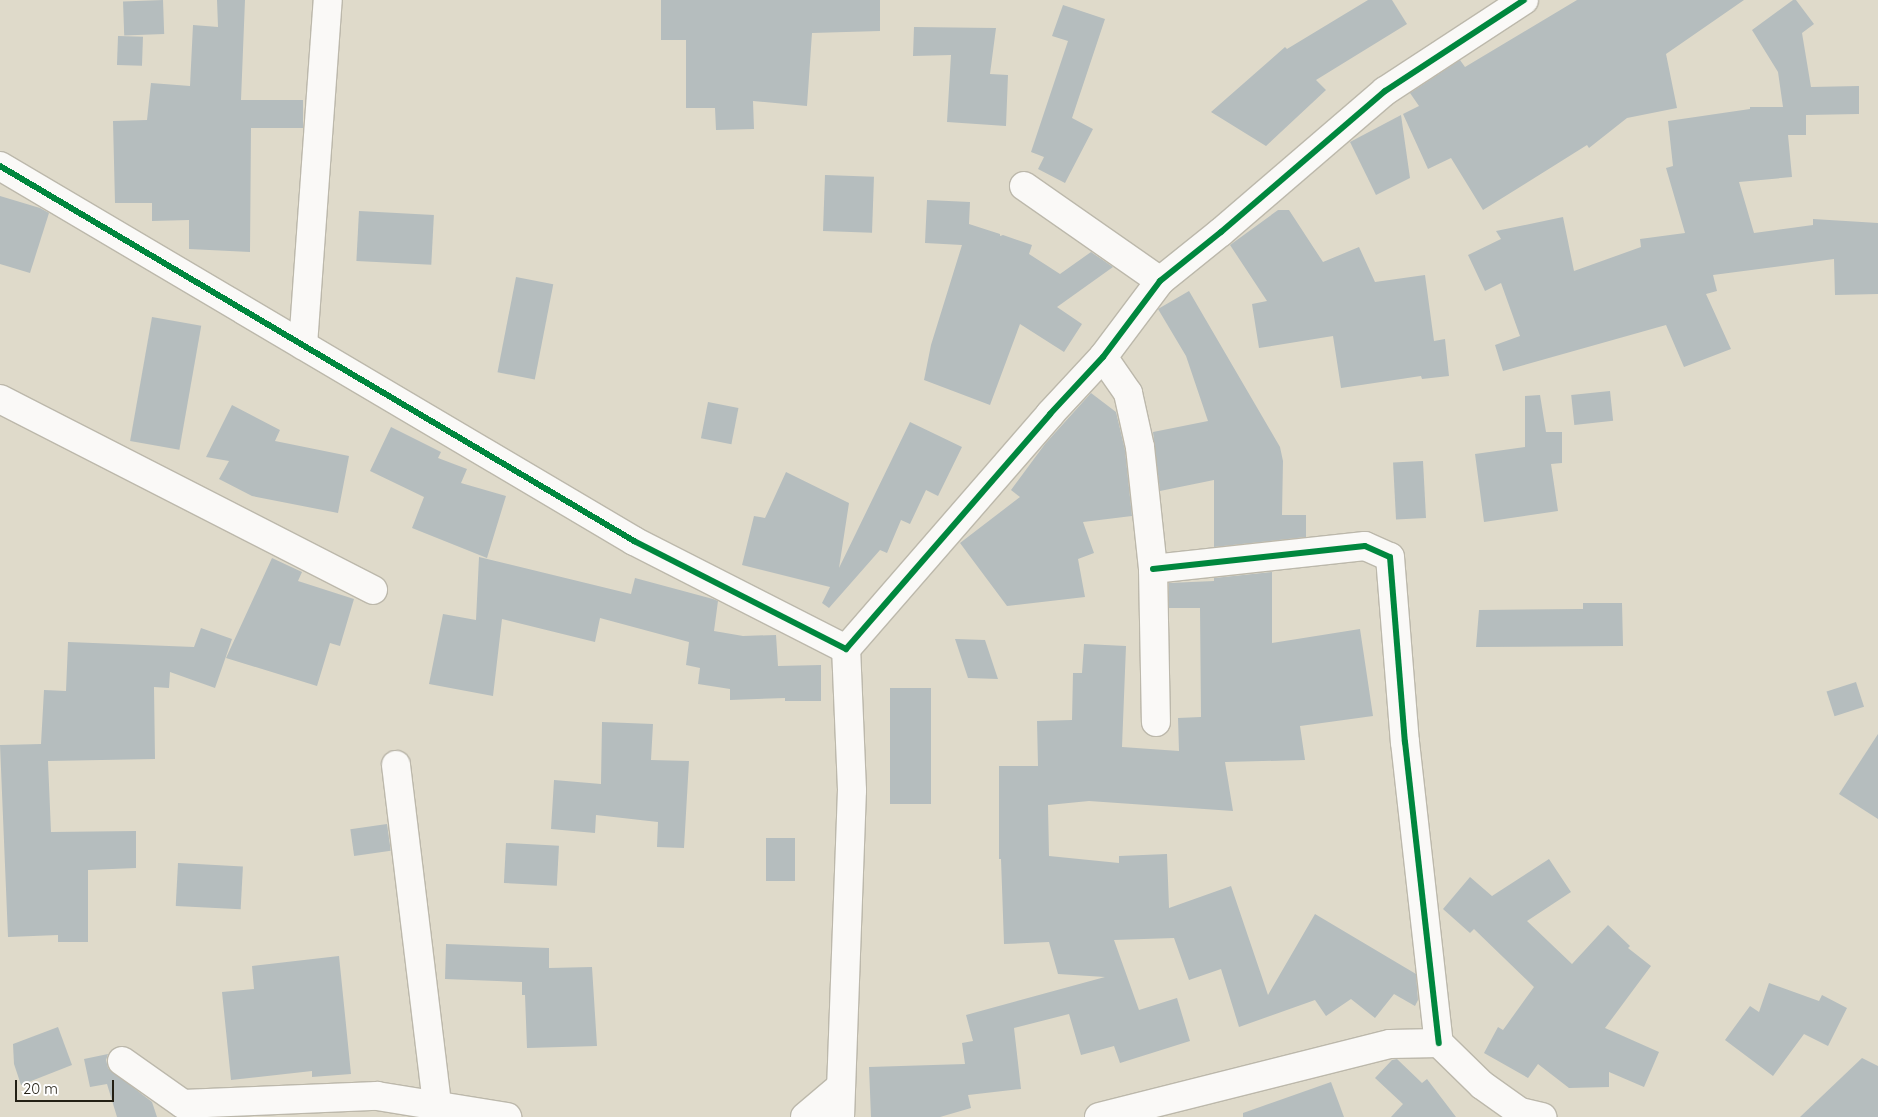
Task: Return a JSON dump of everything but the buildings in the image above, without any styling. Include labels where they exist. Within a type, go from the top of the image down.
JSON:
[{"type":"street","points":[[303,345],[328,0]]},
{"type":"street","points":[[840,1117],[839,1088],[848,947],[852,790],[846,649],[1050,414],[1103,357],[1160,281],[1221,232],[1385,91],[1524,0]]},
{"type":"street","points":[[0,166],[634,540],[846,649]]},
{"type":"street","points":[[1024,186],[1160,281]]},
{"type":"street","points":[[1103,357],[1128,393],[1140,447],[1153,570],[1156,722]]},
{"type":"street","points":[[0,399],[373,590]]},
{"type":"street","points":[[1153,570],[1364,546],[1390,557],[1405,742],[1439,1043],[1482,1085],[1520,1112],[1542,1117]]},
{"type":"street","points":[[396,765],[437,1105]]},
{"type":"street","points":[[1099,1117],[1390,1044],[1439,1043]]},
{"type":"street","points":[[122,1061],[183,1104],[377,1096],[507,1117]]},
{"type":"street","points":[[805,1117],[839,1088]]},
{"type":"cycle path","points":[[0,166],[634,541],[846,649],[1050,414],[1103,357],[1160,281],[1221,232],[1385,91],[1524,0]]},
{"type":"cycle path","points":[[1153,569],[1365,546],[1390,557],[1405,742],[1439,1043]]}]
